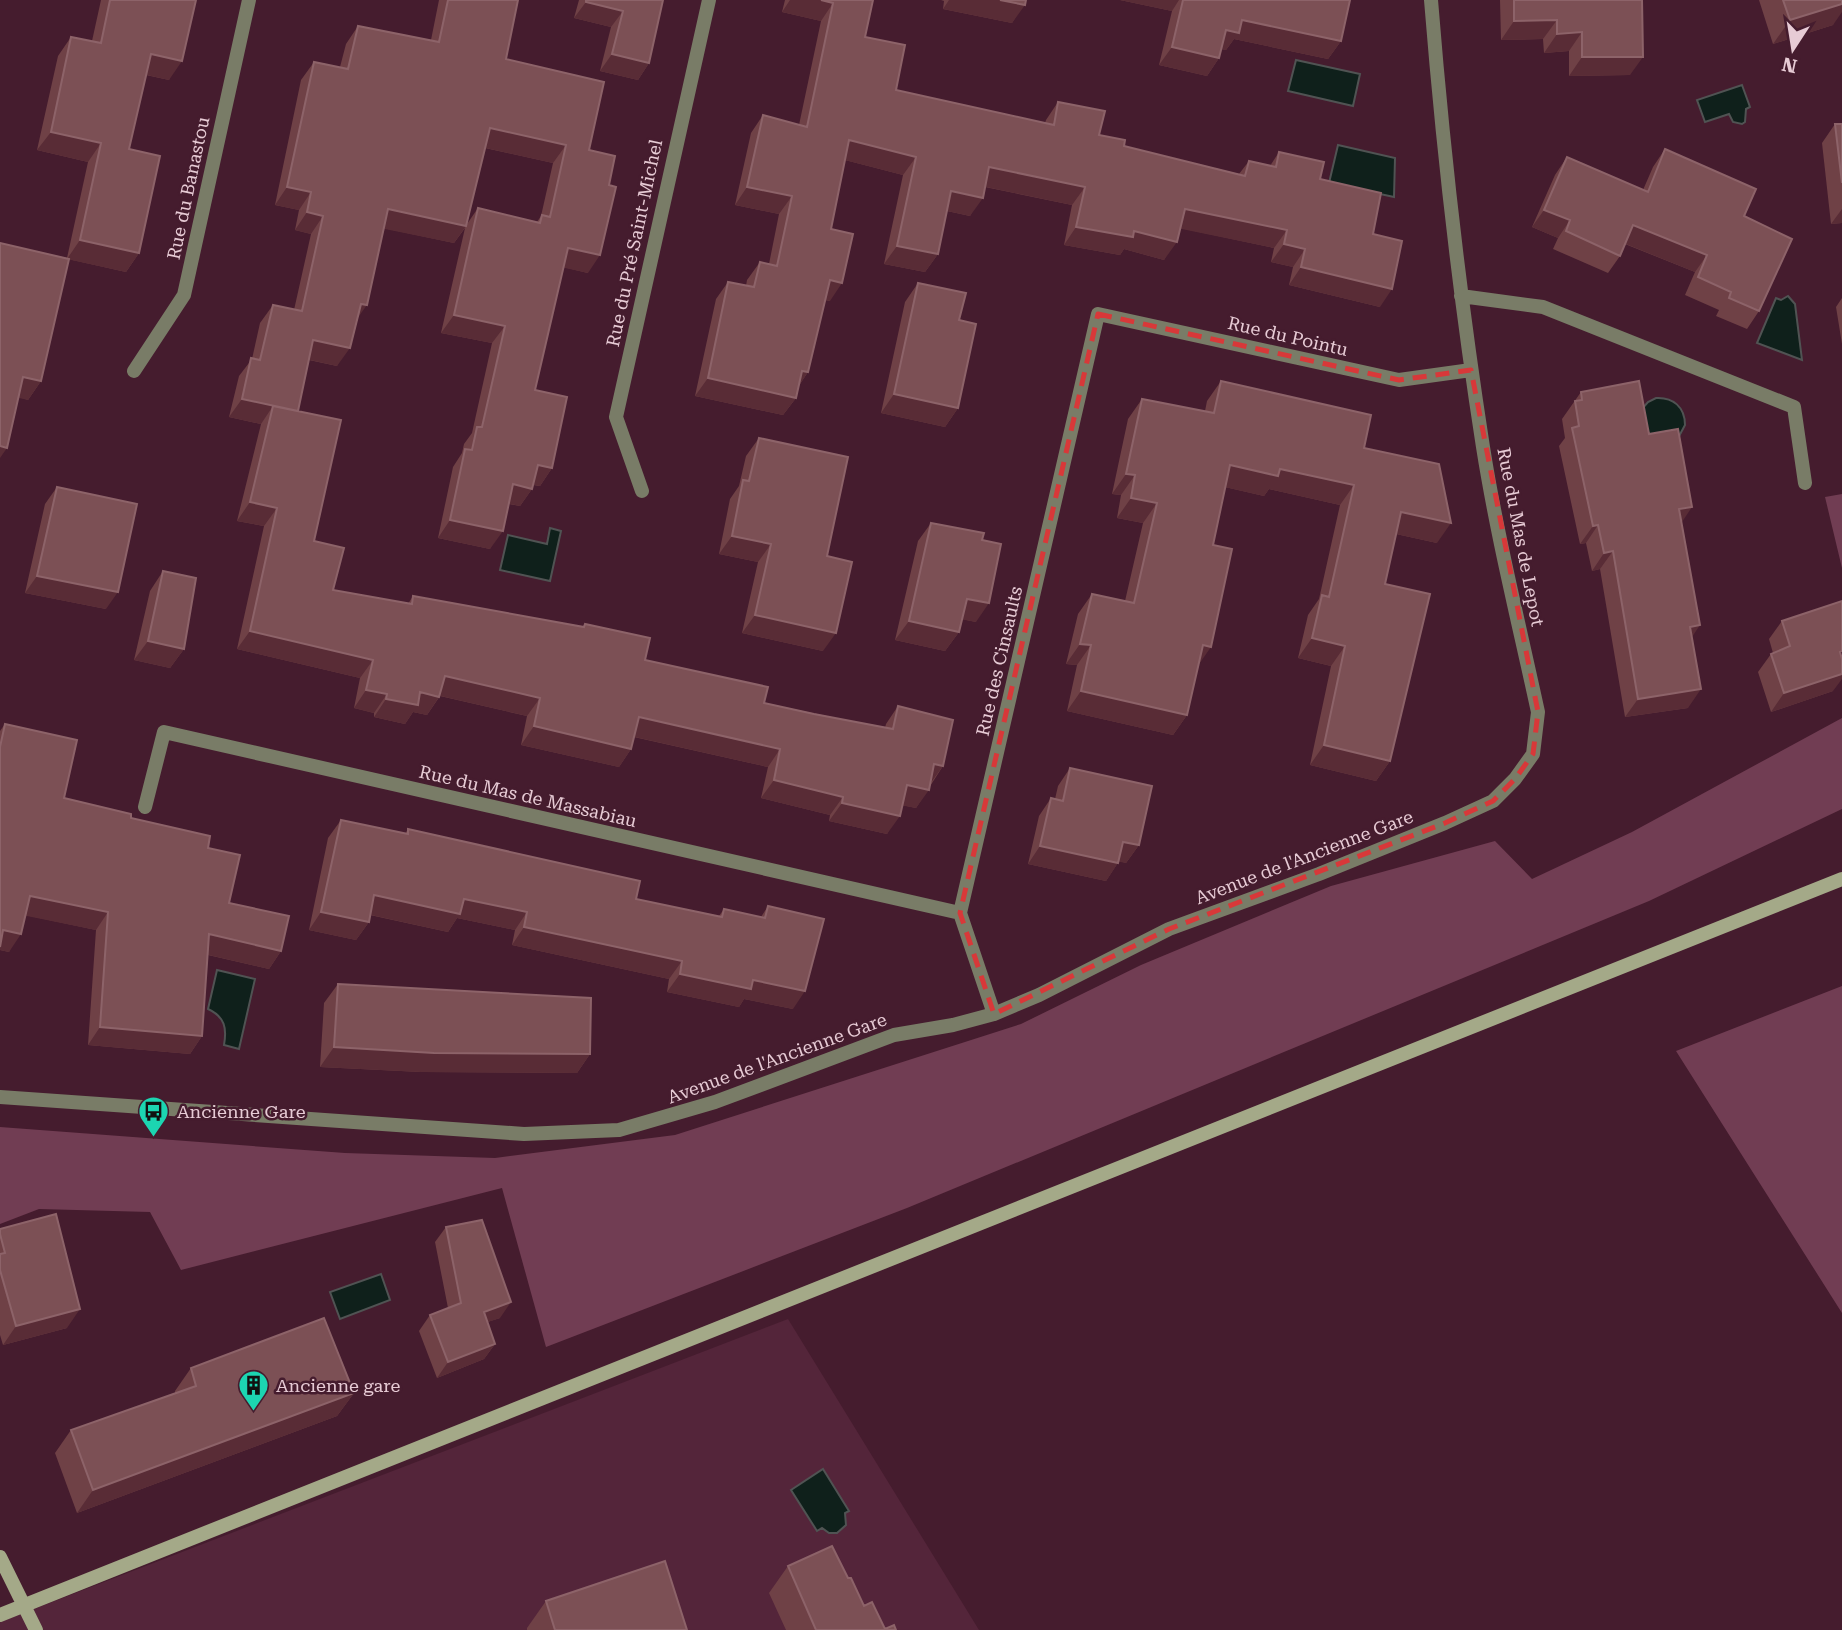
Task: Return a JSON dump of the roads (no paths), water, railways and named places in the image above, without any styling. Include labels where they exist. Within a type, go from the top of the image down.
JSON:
[{"type":"main road","points":[[0,1615],[1842,879]]},
{"type":"main road","points":[[0,1557],[36,1630]]},
{"type":"street","name":"Rue du Banastou","points":[[134,371],[184,295],[249,0]]},
{"type":"street","name":"Rue du Pré Saint-Michel","points":[[642,491],[616,417],[709,0]]},
{"type":"street","name":"Rue du Mas de Lepot","points":[[1432,0],[1451,220],[1471,370],[1484,450],[1538,712],[1533,754],[1515,779]]},
{"type":"street","points":[[1461,296],[1543,307],[1794,407],[1805,483]]},
{"type":"street","name":"Rue du Pointu","points":[[1098,314],[1399,380],[1471,370]]},
{"type":"street","name":"Rue des Cinsaults","points":[[960,913],[1098,314]]},
{"type":"street","name":"Rue du Mas de Massabiau","points":[[145,807],[164,732],[960,913]]},
{"type":"street","name":"Avenue de l'Ancienne Gare","points":[[0,1097],[524,1135],[609,1131],[672,1116],[715,1102],[894,1035],[953,1025],[994,1014],[1039,995],[1169,929],[1319,874],[1445,823],[1493,801],[1515,779]]},
{"type":"street","points":[[960,913],[994,1014]]},
{"type":"place","name":"Ancienne Gare","points":[[154,1138]]},
{"type":"place","name":"Ancienne gare","points":[[253,1412]]}]
